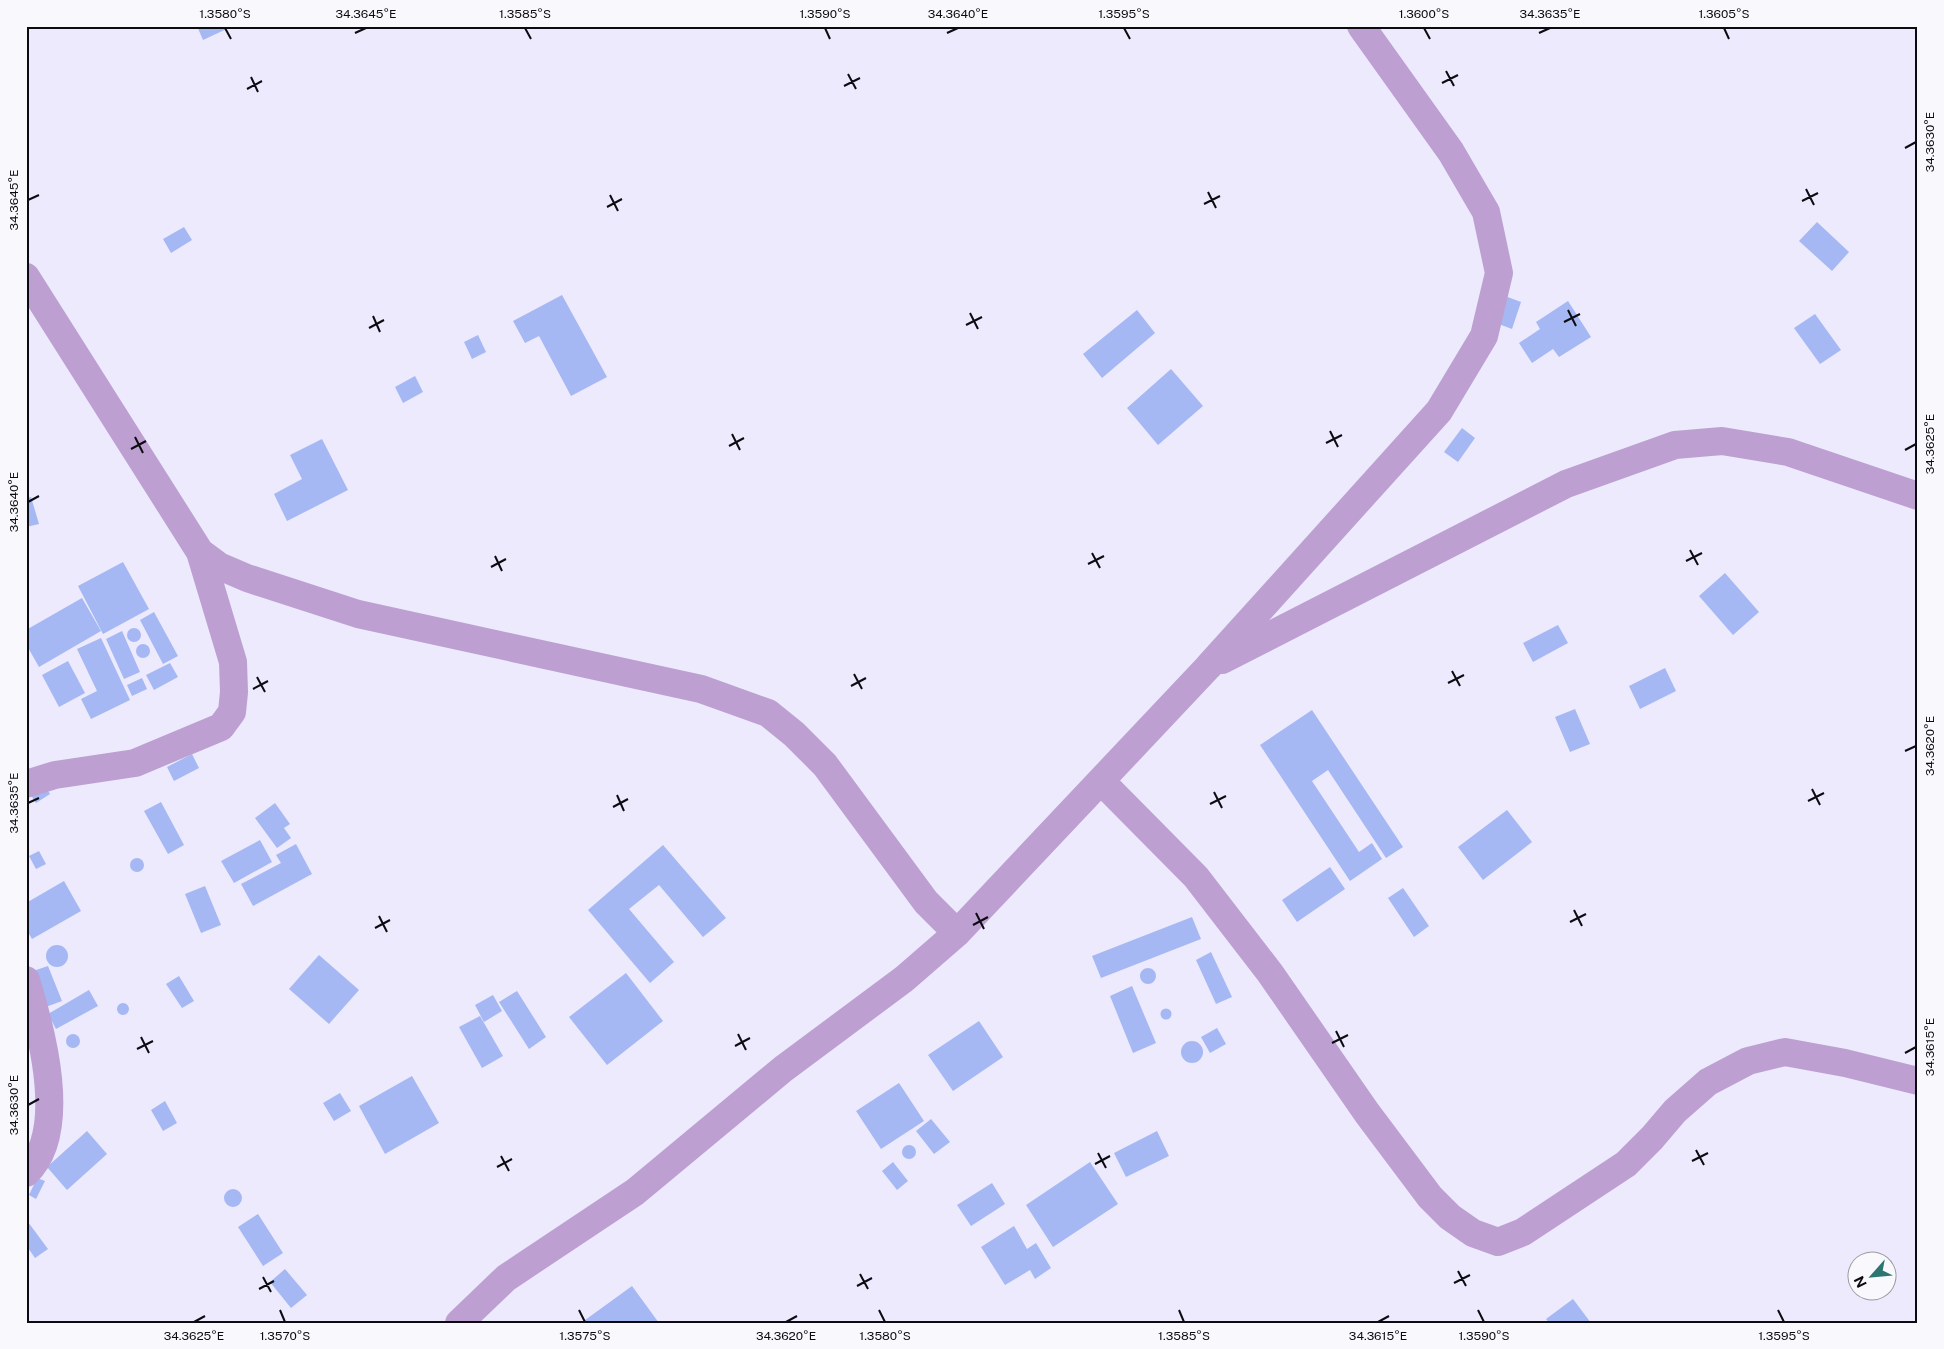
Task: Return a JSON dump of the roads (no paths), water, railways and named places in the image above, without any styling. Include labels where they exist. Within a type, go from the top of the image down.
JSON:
[{"type":"street","points":[[459,1323],[506,1278],[635,1192],[783,1069],[904,979],[957,933],[1208,667],[1439,411],[1484,336],[1499,273],[1486,212],[1451,152],[1361,26]]},
{"type":"street","points":[[26,277],[200,552],[233,662],[234,692],[232,712],[221,726],[135,763],[55,775],[26,784]]},
{"type":"street","points":[[1208,667],[1566,484],[1675,445],[1722,441],[1788,452],[1918,496]]},
{"type":"street","points":[[200,552],[219,566],[247,578],[358,614],[701,689],[768,713],[794,734],[825,765],[926,902],[957,933]]},
{"type":"street","points":[[1101,781],[1196,877],[1270,973],[1367,1113],[1430,1197],[1450,1217],[1473,1234],[1498,1242],[1523,1232],[1626,1164],[1708,1082],[1748,1061],[1785,1052],[1845,1063],[1918,1081]]},
{"type":"street","points":[[26,980],[35,1008],[48,1070],[49,1116],[42,1149],[26,1173]]}]
